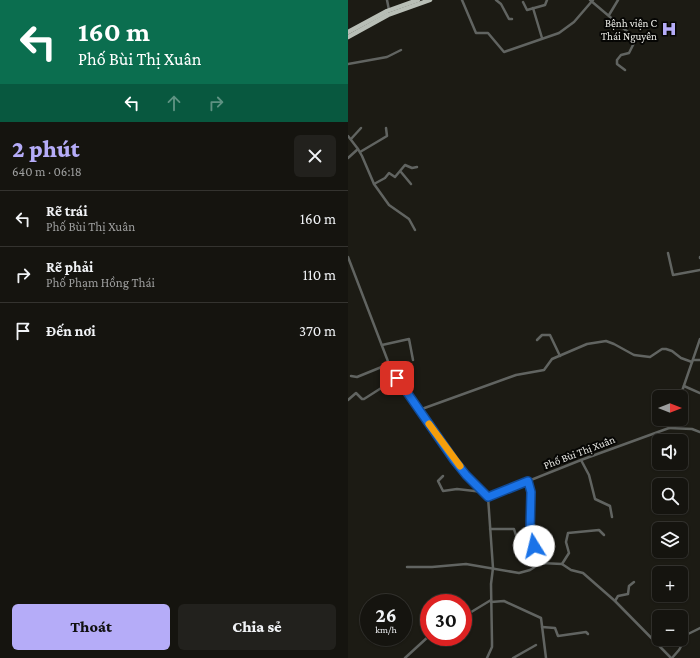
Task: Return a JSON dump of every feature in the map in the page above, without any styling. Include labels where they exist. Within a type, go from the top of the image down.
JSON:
[{"type":"highway","points":[[348,35],[390,12],[418,0]]},
{"type":"highway","points":[[390,12],[430,0]]},
{"type":"street","points":[[387,0],[390,12]]},
{"type":"street","points":[[462,0],[476,33],[490,34],[503,52],[542,38],[556,35],[566,29],[592,1],[636,39],[630,52],[621,56],[616,61],[625,70]]},
{"type":"street","points":[[496,0],[501,4],[509,18],[512,19]]},
{"type":"street","points":[[523,2],[526,10],[545,5],[547,0]]},
{"type":"street","points":[[609,15],[618,0]]},
{"type":"street","points":[[533,8],[542,38]]},
{"type":"street","points":[[348,64],[387,57],[401,50]]},
{"type":"street","points":[[351,139],[361,128]]},
{"type":"street","points":[[348,158],[359,150],[387,136],[386,128]]},
{"type":"street","points":[[348,136],[359,150],[374,184],[389,205],[409,219],[415,230]]},
{"type":"street","points":[[374,184],[385,178],[389,173],[394,178],[401,172],[405,165],[412,168],[417,167]]},
{"type":"street","points":[[401,172],[411,184]]},
{"type":"street","points":[[668,254],[673,275],[700,270]]},
{"type":"street","points":[[348,257],[389,364],[397,378],[454,460],[488,497],[493,568],[491,601],[492,647],[487,658]]},
{"type":"street","points":[[537,340],[542,335],[550,335],[560,356]]},
{"type":"street","points":[[683,390],[700,339]]},
{"type":"street","points":[[382,345],[409,340],[413,360]]},
{"type":"street","points":[[419,410],[514,376],[544,370],[550,360],[590,342],[608,342],[634,355],[650,357],[662,349],[666,349],[672,351],[681,358],[693,361],[700,360]]},
{"type":"street","points":[[351,376],[357,377],[389,364]]},
{"type":"street","points":[[348,400],[356,393],[364,399],[397,378]]},
{"type":"street","points":[[684,386],[700,393]]},
{"type":"street","points":[[669,428],[692,429],[700,432]]},
{"type":"street","name":"Phố Bùi Thị Xuân","points":[[488,497],[581,460],[669,428]]},
{"type":"street","points":[[581,460],[590,478],[595,499],[610,506],[612,517]]},
{"type":"street","points":[[443,476],[438,481],[443,491],[457,489],[484,492]]},
{"type":"street","points":[[528,481],[531,492],[530,532],[538,564]]},
{"type":"street","points":[[490,529],[514,529],[519,545]]},
{"type":"street","points":[[562,564],[569,553],[566,542],[568,533],[598,530],[604,535]]},
{"type":"street","points":[[407,567],[432,567],[463,564],[522,572],[530,570],[538,564],[562,564],[572,570],[583,572],[615,601],[672,658],[679,650],[688,634],[700,628]]},
{"type":"street","points":[[615,601],[618,596],[628,594],[629,586],[634,582]]},
{"type":"street","points":[[472,612],[491,601],[504,601],[542,618],[546,658]]},
{"type":"street","points":[[542,627],[555,628],[558,636],[586,632],[588,634]]},
{"type":"street","points":[[405,658],[420,644]]},
{"type":"street","points":[[513,658],[536,645]]},
{"type":"slow traffic","points":[[429,424],[460,466]]},
{"type":"place","name":"Bệnh viện C Thái Nguyên","points":[[669,29]]},
{"type":"route","points":[[397,378],[454,460],[466,475],[488,497],[528,481],[531,492],[530,532],[534,546]]}]
